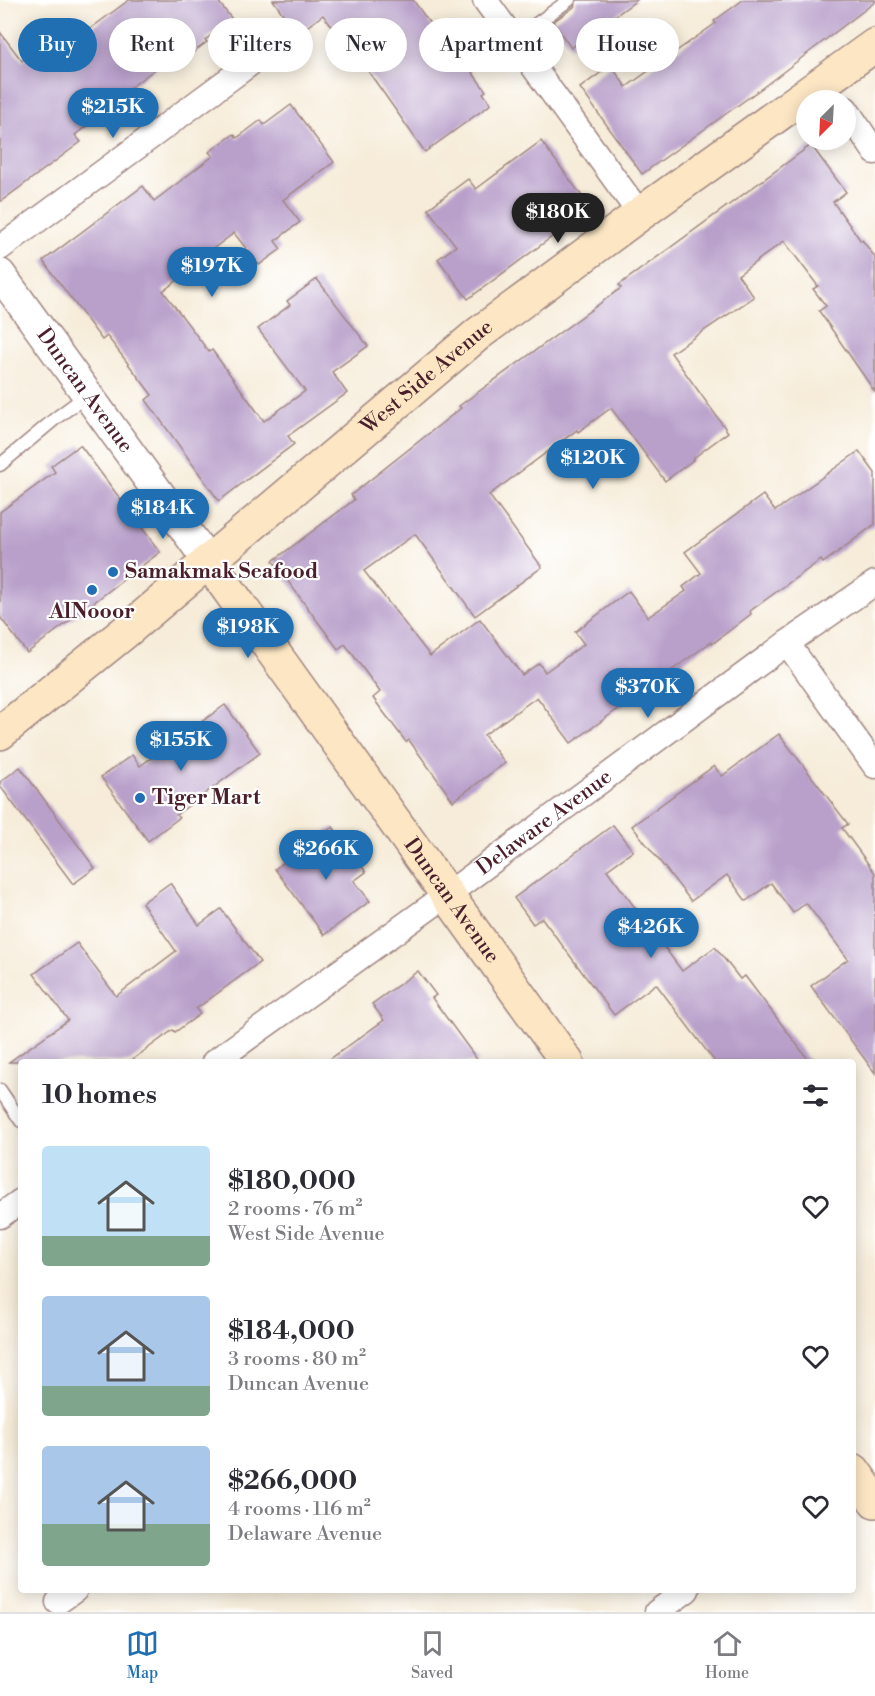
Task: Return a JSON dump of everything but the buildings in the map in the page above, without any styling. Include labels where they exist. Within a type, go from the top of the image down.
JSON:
[{"type":"main road","name":"West Side Avenue","points":[[833,90],[875,45]]},
{"type":"main road","name":"West Side Avenue","points":[[0,733],[125,632],[478,334],[640,214],[796,114]]},
{"type":"main road","name":"Duncan Avenue","points":[[208,561],[565,1059]]},
{"type":"main road","points":[[856,1474],[875,1501]]},
{"type":"street","points":[[485,0],[498,18]]},
{"type":"street","points":[[0,248],[239,72]]},
{"type":"street","points":[[537,72],[640,214]]},
{"type":"street","points":[[856,124],[875,152]]},
{"type":"street","name":"Duncan Avenue","points":[[0,274],[208,561]]},
{"type":"street","name":"Delaware Avenue","points":[[218,1059],[448,894],[787,643],[875,583]]},
{"type":"street","points":[[787,643],[875,766]]},
{"type":"street","points":[[0,1216],[18,1203]]},
{"type":"street","points":[[657,1612],[683,1593]]},
{"type":"lane","points":[[544,18],[569,0]]},
{"type":"lane","points":[[0,465],[88,394]]},
{"type":"lane","points":[[0,1090],[18,1117]]},
{"type":"place","name":"Samakmak Seafood","points":[[113,572]]},
{"type":"place","name":"AlNooor","points":[[92,590]]},
{"type":"place","name":"Tiger Mart","points":[[140,798]]}]
